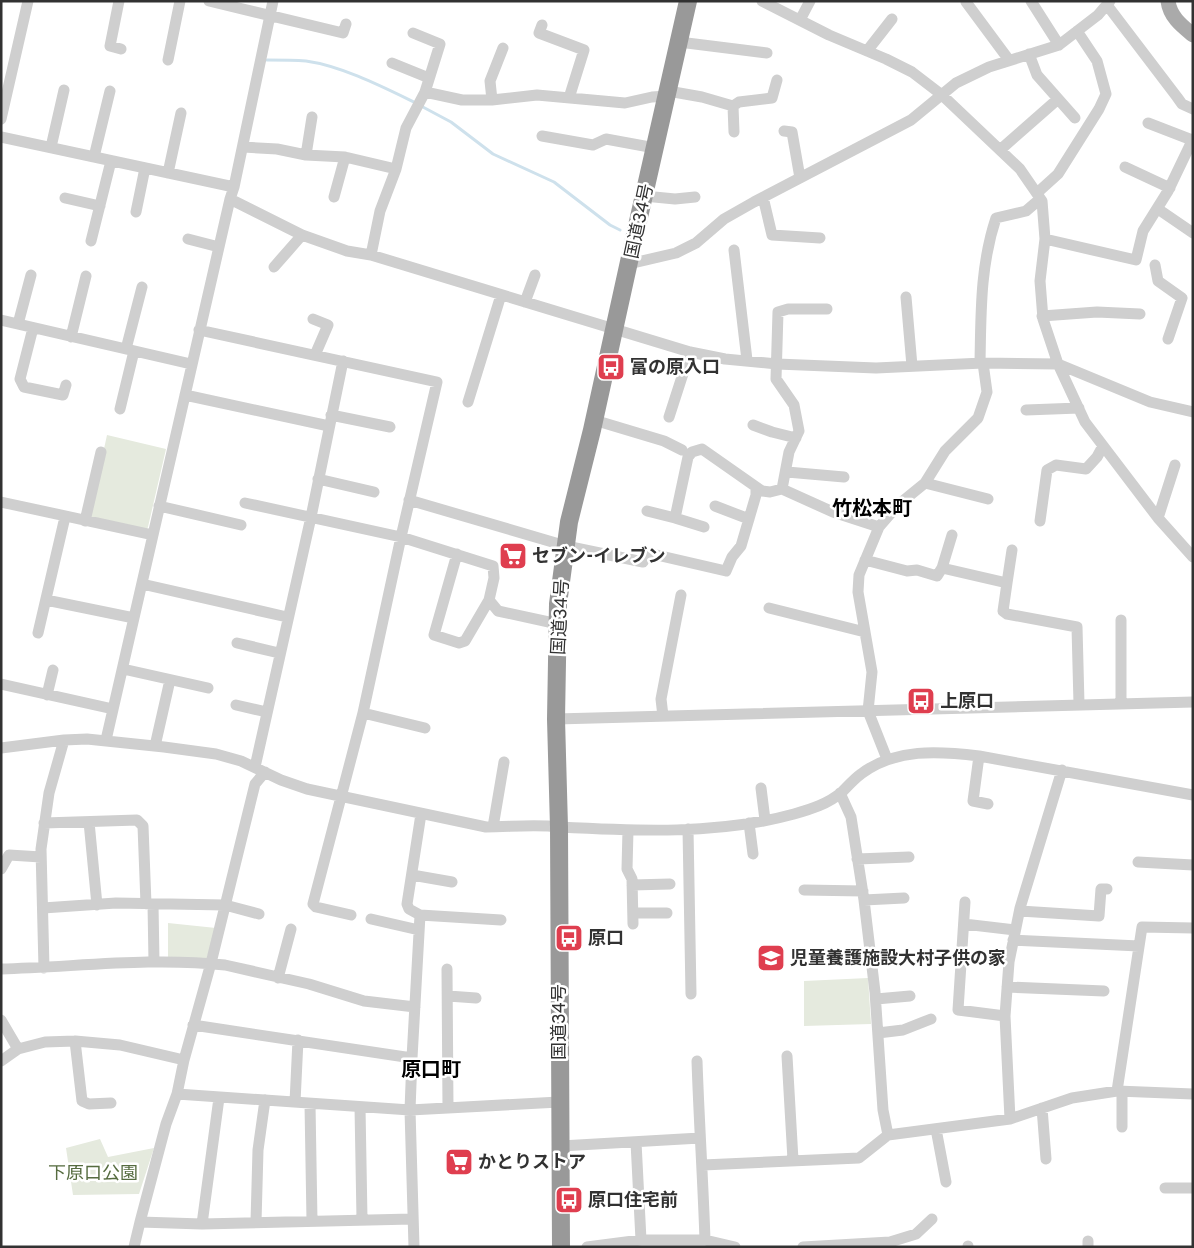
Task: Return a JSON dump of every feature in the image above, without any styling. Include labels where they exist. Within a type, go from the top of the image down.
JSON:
[{"type":"highway","name":"国道34号","points":[[561,1247],[559,827],[556,719],[558,604],[570,522],[688,1]]},
{"type":"main road","points":[[1168,1],[1177,22],[1193,35]]},
{"type":"street","points":[[1,119],[7,68],[28,1]]},
{"type":"street","points":[[119,1],[104,45],[121,49]]},
{"type":"street","points":[[168,60],[180,1]]},
{"type":"street","points":[[209,1],[343,32]]},
{"type":"street","points":[[106,740],[191,364],[234,187],[273,1]]},
{"type":"street","points":[[762,1],[829,36],[912,72],[942,95],[1020,169],[1042,201],[1045,240],[1040,281],[1042,316],[1058,364],[1085,422],[1158,518],[1193,558]]},
{"type":"street","points":[[800,20],[810,1]]},
{"type":"street","points":[[1031,1],[1059,45]]},
{"type":"street","points":[[966,2],[1009,60]]},
{"type":"street","points":[[629,264],[676,253],[696,243],[724,219],[911,120],[956,83],[989,67],[1059,45],[1098,15],[1109,3],[1172,92],[1182,104],[1193,109]]},
{"type":"street","points":[[867,51],[892,19]]},
{"type":"street","points":[[888,759],[868,711],[872,672],[858,592],[859,575],[879,527],[898,505],[924,483],[945,451],[978,418],[987,392],[982,363],[983,275],[987,249],[996,218],[1026,211],[1058,174],[1089,126],[1106,94],[1097,61],[1077,31]]},
{"type":"street","points":[[371,256],[380,212],[396,169],[406,128],[429,78],[440,44],[413,33]]},
{"type":"street","points":[[539,33],[570,39],[584,50],[569,98]]},
{"type":"street","points":[[679,42],[767,53]]},
{"type":"street","points":[[492,100],[490,81],[503,48]]},
{"type":"street","points":[[1029,54],[1037,75],[1075,118]]},
{"type":"street","points":[[392,63],[429,78]]},
{"type":"street","points":[[420,100],[492,100],[537,95],[625,103],[668,94],[702,97],[733,106],[739,102],[772,98],[777,80]]},
{"type":"street","points":[[51,147],[64,90]]},
{"type":"street","points":[[94,157],[110,91]]},
{"type":"street","points":[[1000,150],[1058,99]]},
{"type":"street","points":[[733,106],[734,132]]},
{"type":"street","points":[[168,173],[182,113]]},
{"type":"street","points":[[306,155],[312,117]]},
{"type":"street","points":[[1136,260],[1143,231],[1170,188],[1192,140],[1148,123]]},
{"type":"street","points":[[792,132],[800,178]]},
{"type":"street","points":[[1,136],[234,187]]},
{"type":"street","points":[[542,136],[592,145],[606,139],[655,148]]},
{"type":"street","points":[[242,147],[276,149],[306,155],[345,157],[396,169]]},
{"type":"street","points":[[334,197],[345,157]]},
{"type":"street","points":[[91,240],[111,160]]},
{"type":"street","points":[[1125,167],[1170,188]]},
{"type":"street","points":[[136,212],[145,168]]},
{"type":"street","points":[[644,196],[675,199],[694,197]]},
{"type":"street","points":[[763,197],[772,235],[820,238]]},
{"type":"street","points":[[65,198],[100,206]]},
{"type":"street","points":[[230,199],[302,235],[690,352],[725,359],[777,364],[876,368],[982,363],[1058,364],[1150,402],[1193,412]]},
{"type":"street","points":[[1158,209],[1193,233]]},
{"type":"street","points":[[274,267],[302,235]]},
{"type":"street","points":[[188,239],[219,247]]},
{"type":"street","points":[[1045,240],[1157,266],[1158,281],[1182,298],[1168,339]]},
{"type":"street","points":[[734,250],[747,360]]},
{"type":"street","points":[[18,324],[30,274]]},
{"type":"street","points":[[525,302],[535,275]]},
{"type":"street","points":[[71,336],[86,276]]},
{"type":"street","points":[[120,409],[142,287]]},
{"type":"street","points":[[468,402],[501,295]]},
{"type":"street","points":[[906,297],[912,366]]},
{"type":"street","points":[[782,489],[789,452],[799,431],[794,404],[776,378],[778,312],[788,309],[827,309]]},
{"type":"street","points":[[1042,316],[1097,312],[1140,314]]},
{"type":"street","points":[[314,319],[328,325],[315,354]]},
{"type":"street","points":[[1,320],[191,364]]},
{"type":"street","points":[[33,328],[20,379],[24,386],[64,394]]},
{"type":"street","points":[[200,330],[437,382],[400,537],[363,713],[313,904],[316,907],[351,915]]},
{"type":"street","points":[[669,417],[690,352]]},
{"type":"street","points":[[134,1247],[166,1124],[177,1094],[184,1060],[211,963],[260,769],[267,712],[311,517],[343,361]]},
{"type":"street","points":[[185,396],[330,420],[390,427]]},
{"type":"street","points":[[1026,410],[1078,408]]},
{"type":"street","points":[[594,420],[664,441],[682,450]]},
{"type":"street","points":[[753,425],[796,438]]},
{"type":"street","points":[[1040,521],[1047,470],[1056,465],[1086,469],[1097,457],[1103,446]]},
{"type":"street","points":[[675,518],[688,457],[692,452],[702,449],[762,491],[770,492],[782,489],[834,512],[879,527]]},
{"type":"street","points":[[85,521],[101,452]]},
{"type":"street","points":[[1158,518],[1175,465]]},
{"type":"street","points":[[786,472],[844,477]]},
{"type":"street","points":[[318,479],[374,492]]},
{"type":"street","points":[[924,483],[988,499]]},
{"type":"street","points":[[409,500],[566,546],[643,562],[648,553],[726,571],[732,557],[741,546],[756,496],[756,487]]},
{"type":"street","points":[[1,502],[153,535]]},
{"type":"street","points":[[245,503],[400,537],[457,554],[493,566],[494,578],[489,600],[465,641],[459,643],[434,635],[457,554]]},
{"type":"street","points":[[159,506],[241,525]]},
{"type":"street","points":[[715,506],[749,519]]},
{"type":"street","points":[[647,511],[704,527]]},
{"type":"street","points":[[38,633],[65,517]]},
{"type":"street","points":[[865,560],[907,571],[917,570],[937,576],[942,568],[952,535]]},
{"type":"street","points":[[1012,550],[1003,611],[1007,614],[1077,627],[1079,704]]},
{"type":"street","points":[[942,568],[1007,582]]},
{"type":"street","points":[[142,584],[287,617]]},
{"type":"street","points":[[663,716],[661,699],[681,595]]},
{"type":"street","points":[[46,600],[134,618]]},
{"type":"street","points":[[489,600],[498,611],[558,624]]},
{"type":"street","points":[[769,608],[865,632]]},
{"type":"street","points":[[1121,620],[1121,704]]},
{"type":"street","points":[[237,643],[280,653]]},
{"type":"street","points":[[123,669],[208,688]]},
{"type":"street","points":[[47,695],[53,670]]},
{"type":"street","points":[[155,746],[170,680]]},
{"type":"street","points":[[1,684],[113,709]]},
{"type":"street","points":[[556,719],[1193,702]]},
{"type":"street","points":[[236,705],[267,712]]},
{"type":"street","points":[[363,713],[425,728]]},
{"type":"street","points":[[44,968],[41,849],[49,793],[64,740]]},
{"type":"street","points":[[1,748],[64,740],[106,740],[216,754],[242,761],[281,780],[306,789],[486,827],[543,825],[666,831],[749,823],[820,806],[840,793],[862,773],[888,759],[915,753],[950,752],[979,756],[1193,795]]},
{"type":"street","points":[[979,756],[973,801],[988,804]]},
{"type":"street","points":[[493,827],[504,762]]},
{"type":"street","points":[[1010,1119],[1005,1016],[1009,962],[1020,911],[1062,770]]},
{"type":"street","points":[[761,788],[765,820]]},
{"type":"street","points":[[840,793],[851,817],[863,895],[876,999],[883,1110],[888,1135]]},
{"type":"street","points":[[421,814],[407,904],[409,908],[420,915],[501,920]]},
{"type":"street","points":[[44,824],[137,820],[143,826],[154,962]]},
{"type":"street","points":[[89,822],[97,904]]},
{"type":"street","points":[[749,823],[753,854]]},
{"type":"street","points":[[688,829],[691,994]]},
{"type":"street","points":[[628,830],[627,869],[632,879],[633,919],[668,913]]},
{"type":"street","points":[[1,869],[9,855],[41,857]]},
{"type":"street","points":[[858,860],[909,857]]},
{"type":"street","points":[[1138,862],[1193,865]]},
{"type":"street","points":[[412,876],[452,882]]},
{"type":"street","points":[[632,885],[670,884]]},
{"type":"street","points":[[1020,911],[1099,916],[1100,889]]},
{"type":"street","points":[[804,890],[904,898]]},
{"type":"street","points":[[965,902],[958,1010],[1005,1016]]},
{"type":"street","points":[[43,908],[116,903],[225,905],[259,914]]},
{"type":"street","points":[[414,1247],[410,1110],[420,915]]},
{"type":"street","points":[[371,919],[419,930]]},
{"type":"street","points":[[964,924],[1014,935],[1138,946]]},
{"type":"street","points":[[1122,1127],[1120,1091],[1142,927],[1193,928]]},
{"type":"street","points":[[278,978],[291,929]]},
{"type":"street","points":[[1,969],[154,962],[211,963],[309,984],[364,1001],[414,1008]]},
{"type":"street","points":[[447,969],[448,1108]]},
{"type":"street","points":[[1007,987],[1104,992]]},
{"type":"street","points":[[448,996],[476,998]]},
{"type":"street","points":[[876,999],[910,996]]},
{"type":"street","points":[[878,1034],[903,1030],[931,1019]]},
{"type":"street","points":[[1,1020],[18,1049]]},
{"type":"street","points":[[193,1025],[412,1058]]},
{"type":"street","points":[[295,1102],[298,1040]]},
{"type":"street","points":[[1,1061],[18,1049],[45,1042],[75,1041],[120,1045],[184,1060]]},
{"type":"street","points":[[75,1041],[82,1101],[89,1104],[111,1103]]},
{"type":"street","points":[[787,1056],[793,1160]]},
{"type":"street","points":[[696,1061],[703,1165],[705,1240]]},
{"type":"street","points":[[703,1165],[859,1158],[888,1135],[1010,1119],[1072,1098],[1120,1091],[1193,1094]]},
{"type":"street","points":[[177,1094],[410,1110],[559,1102]]},
{"type":"street","points":[[202,1224],[219,1098]]},
{"type":"street","points":[[256,1222],[258,1150],[265,1100]]},
{"type":"street","points":[[310,1104],[312,1220]]},
{"type":"street","points":[[360,1107],[362,1219]]},
{"type":"street","points":[[1042,1108],[1046,1159]]},
{"type":"street","points":[[936,1128],[946,1182]]},
{"type":"street","points":[[561,1146],[700,1138]]},
{"type":"street","points":[[636,1142],[641,1240]]},
{"type":"street","points":[[1165,1188],[1193,1188]]},
{"type":"street","points":[[140,1222],[202,1224],[412,1219]]},
{"type":"street","points":[[803,1247],[890,1242],[916,1234],[932,1219]]},
{"type":"street","points":[[587,1247],[641,1240],[705,1240],[735,1247]]},
{"type":"green space","points":[[107,435],[166,449],[146,531],[89,518]]},
{"type":"green space","points":[[168,923],[216,928],[206,961],[168,960]]},
{"type":"green space","points":[[868,978],[871,1024],[804,1026],[804,981]]},
{"type":"green space","name":"下原口公園","points":[[100,1139],[108,1157],[154,1148],[139,1194],[73,1195],[66,1148]]},
{"type":"waterway","points":[[267,60],[306,61],[334,67],[416,103]]},
{"type":"waterway","points":[[421,106],[451,122],[493,154],[554,182],[610,225],[620,230]]},
{"type":"place","name":"富の原入口","points":[[611,367]]},
{"type":"place","name":"セブン-イレブン","points":[[513,556]]},
{"type":"place","name":"上原口","points":[[921,701]]},
{"type":"place","name":"原口","points":[[569,938]]},
{"type":"place","name":"児童養護施設大村子供の家","points":[[771,958]]},
{"type":"place","name":"かとりストア","points":[[459,1162]]},
{"type":"place","name":"原口住宅前","points":[[569,1200]]},
{"type":"district","name":"竹松本町","points":[[872,508]]},
{"type":"district","name":"原口町","points":[[431,1069]]}]
